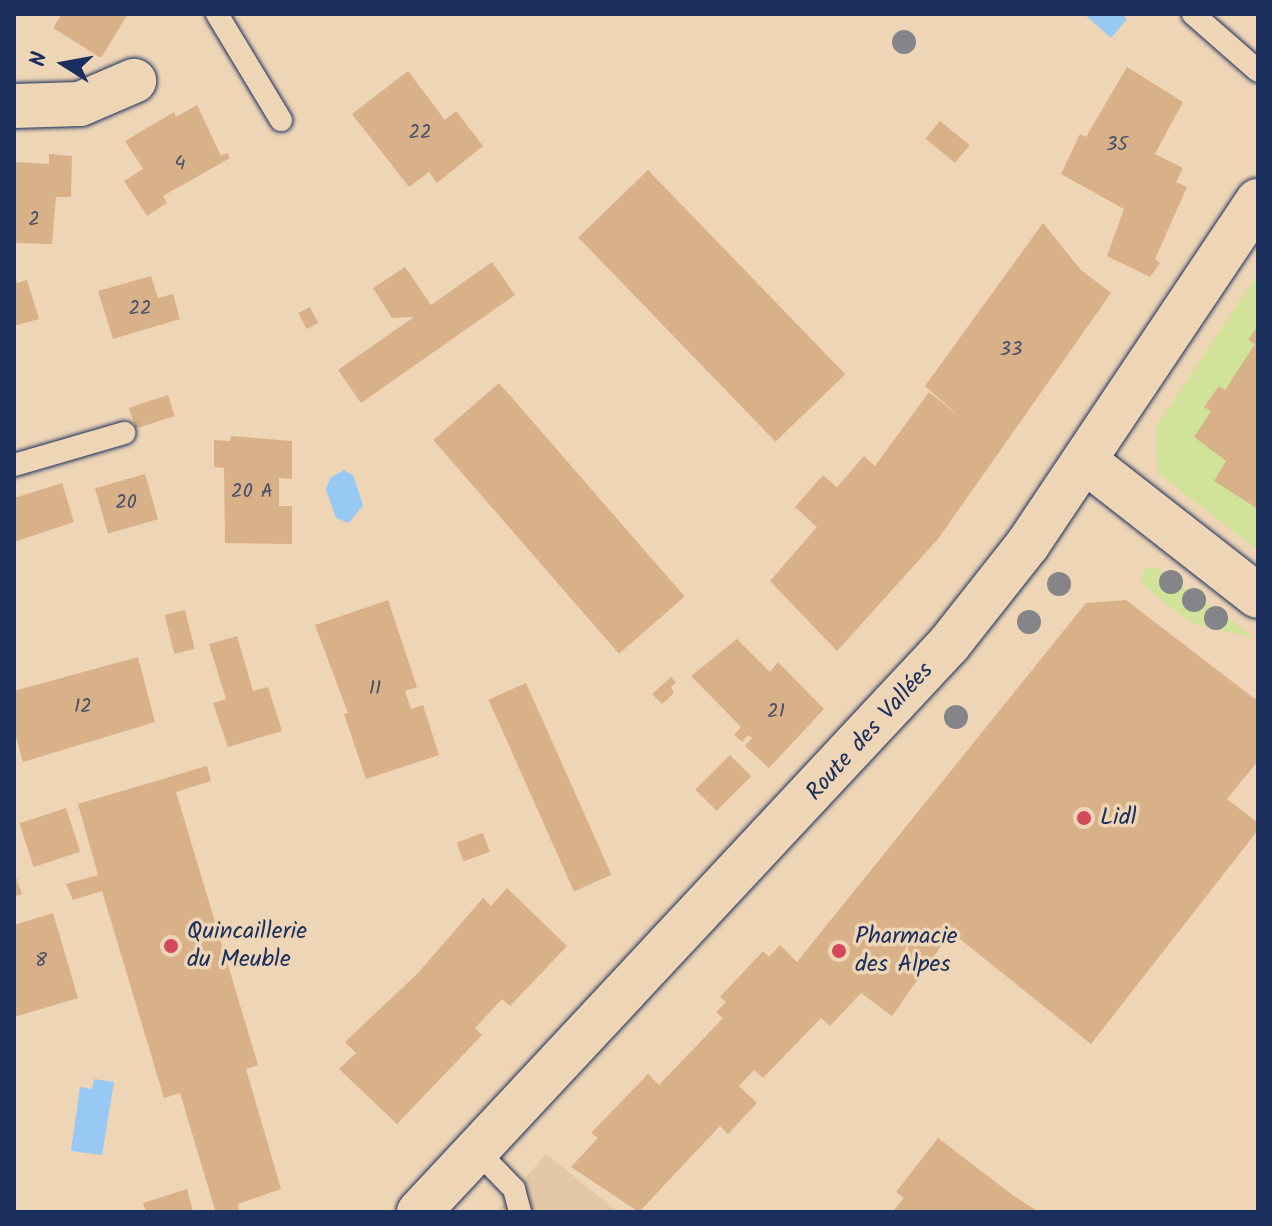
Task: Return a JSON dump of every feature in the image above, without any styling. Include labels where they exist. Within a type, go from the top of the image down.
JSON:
[{"type":"main road","points":[[14,106],[80,104],[134,81]]},
{"type":"main road","name":"Route des Vallées","points":[[419,1212],[949,644],[1085,461],[1258,201]]},
{"type":"main road","points":[[1085,461],[1258,596]]},
{"type":"lane","points":[[217,14],[281,120]]},
{"type":"lane","points":[[1193,14],[1258,71]]},
{"type":"lane","points":[[14,465],[124,433]]},
{"type":"lane","points":[[478,1152],[514,1189],[520,1212]]},
{"type":"shaded area","points":[[546,1154],[618,1212],[496,1212]]},
{"type":"green space","points":[[1258,274],[1258,550],[1158,473],[1157,426]]},
{"type":"green space","points":[[1146,568],[1157,568],[1255,638],[1191,623],[1144,586],[1141,577]]},
{"type":"water","points":[[1084,14],[1121,14],[1127,19],[1111,38]]},
{"type":"water","points":[[344,470],[353,475],[363,505],[349,523],[336,518],[326,490],[330,478]]},
{"type":"water","points":[[94,1079],[114,1082],[102,1155],[71,1151],[80,1087],[92,1089]]},
{"type":"building","points":[[62,14],[128,14],[101,58],[53,28]]},
{"type":"building","points":[[1127,67],[1183,102],[1155,154],[1183,168],[1176,182],[1187,187],[1155,259],[1160,263],[1150,277],[1107,256],[1124,209],[1061,174],[1080,134],[1086,137]]},
{"type":"building","points":[[408,71],[445,120],[456,111],[483,146],[437,183],[429,172],[409,187],[352,114]]},
{"type":"building","points":[[197,105],[221,156],[227,153],[230,158],[163,196],[167,203],[147,216],[124,181],[143,169],[125,141],[174,112],[176,117]]},
{"type":"building","points":[[940,121],[970,145],[955,163],[926,139]]},
{"type":"building","points":[[49,154],[72,156],[71,197],[56,197],[52,244],[14,243],[14,162],[49,164]]},
{"type":"building","points":[[648,170],[845,374],[776,442],[578,237]]},
{"type":"building","points":[[1043,223],[1081,270],[1111,293],[938,539],[837,651],[770,581],[817,527],[795,507],[823,475],[837,487],[864,456],[875,466],[929,392],[959,416],[925,386]]},
{"type":"building","points":[[492,262],[515,295],[361,403],[338,370],[414,317],[392,318],[373,288],[405,267],[431,305]]},
{"type":"building","points":[[15,274],[17,283],[27,280],[39,319],[14,326]]},
{"type":"building","points":[[151,276],[158,298],[173,294],[180,319],[113,339],[98,291]]},
{"type":"building","points":[[310,307],[318,323],[307,329],[298,313]]},
{"type":"building","points":[[1258,326],[1258,509],[1214,481],[1226,461],[1194,437],[1211,411],[1204,407],[1219,386],[1225,390],[1255,344],[1248,340]]},
{"type":"building","points":[[499,383],[685,597],[619,654],[433,440]]},
{"type":"building","points":[[168,395],[175,416],[136,429],[129,408]]},
{"type":"building","points":[[231,436],[292,441],[292,479],[279,478],[279,506],[292,506],[292,544],[225,543],[224,468],[214,467],[214,440],[230,441]]},
{"type":"building","points":[[145,474],[158,519],[108,534],[95,488]]},
{"type":"building","points":[[62,483],[74,522],[14,542],[14,498]]},
{"type":"building","points":[[388,600],[417,687],[405,691],[411,709],[423,705],[439,755],[366,779],[344,714],[348,713],[315,625]]},
{"type":"building","name":"Lidl","points":[[1126,600],[1255,699],[1258,695],[1258,761],[1227,799],[1258,823],[1258,830],[1091,1044],[951,932],[892,1016],[861,993],[830,1026],[821,1018],[763,1078],[754,1070],[739,1086],[757,1103],[728,1134],[720,1126],[639,1212],[571,1167],[598,1138],[591,1133],[648,1074],[659,1085],[723,1018],[716,1012],[726,1002],[720,997],[763,951],[769,957],[780,945],[797,962],[1086,603]]},
{"type":"building","points":[[185,610],[195,649],[174,654],[165,615]]},
{"type":"building","points":[[237,636],[253,691],[268,687],[282,731],[228,747],[213,703],[226,699],[209,644]]},
{"type":"building","points":[[737,639],[770,672],[778,662],[824,709],[769,768],[745,746],[752,738],[748,735],[742,742],[734,735],[741,727],[691,676]]},
{"type":"building","points":[[138,657],[155,722],[23,762],[14,730],[14,691]]},
{"type":"building","points":[[671,677],[676,682],[671,687],[674,693],[662,704],[652,694]]},
{"type":"building","points":[[526,683],[611,875],[574,892],[489,700]]},
{"type":"building","points":[[730,755],[751,776],[717,811],[695,790]]},
{"type":"building","name":"Quincaillerie du Meuble","points":[[207,766],[211,781],[176,792],[258,1065],[246,1069],[281,1189],[238,1204],[239,1212],[215,1210],[180,1093],[164,1098],[102,891],[73,900],[66,884],[98,875],[78,804]]},
{"type":"building","points":[[66,808],[80,852],[34,867],[19,823]]},
{"type":"building","points":[[483,833],[490,852],[464,861],[457,843]]},
{"type":"building","points":[[14,872],[22,894],[14,897]]},
{"type":"building","points":[[507,888],[567,946],[510,1006],[502,999],[475,1028],[482,1035],[397,1124],[339,1069],[356,1053],[345,1042],[418,973],[483,898],[491,906]]},
{"type":"building","points":[[53,913],[78,998],[14,1017],[14,925]]},
{"type":"building","points":[[938,1138],[1039,1212],[892,1212],[904,1198],[896,1192]]},
{"type":"building","points":[[187,1189],[193,1212],[146,1212],[143,1203]]},
{"type":"place","name":"Lidl","points":[[1084,818]]},
{"type":"place","name":"Quincaillerie du Meuble","points":[[171,946]]},
{"type":"place","name":"Pharmacie des Alpes","points":[[839,951]]}]
